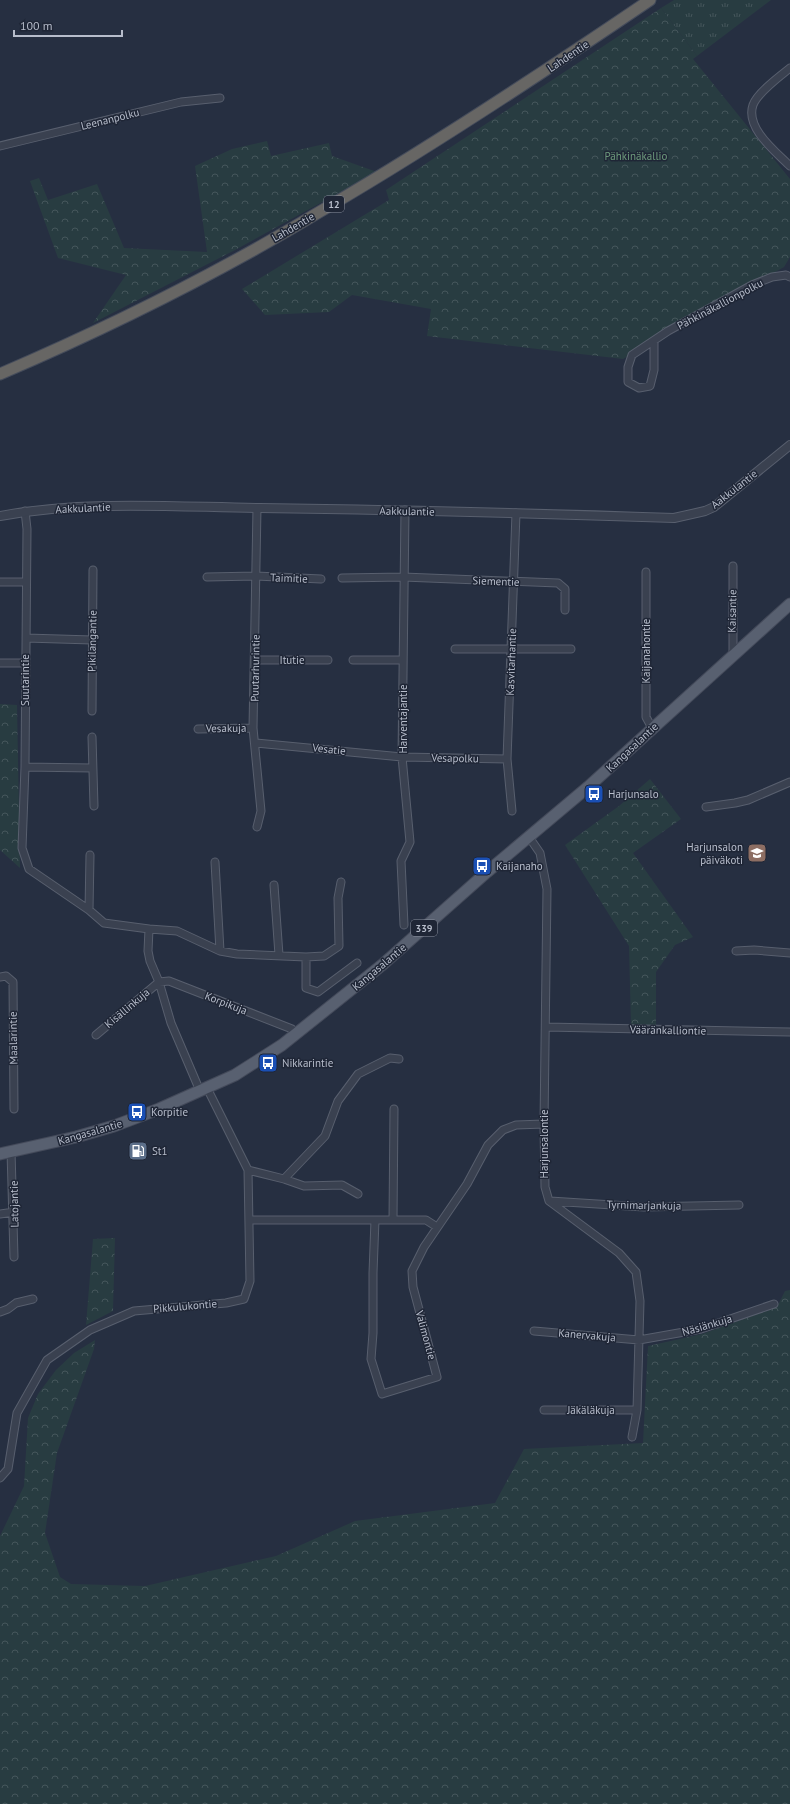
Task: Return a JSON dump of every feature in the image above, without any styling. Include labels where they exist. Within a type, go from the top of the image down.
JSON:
[{"type":"highway","name":"Lahdentie","points":[[0,374],[152,303],[207,275],[325,209],[484,110],[650,0]]},
{"type":"main road","name":"Kangasalantie","points":[[0,1154],[56,1142],[110,1127],[159,1109],[235,1075],[265,1056],[308,1026],[382,965],[528,837],[588,787],[790,604]]},
{"type":"street","points":[[790,68],[767,86],[753,105],[753,124],[766,142],[790,166]]},
{"type":"street","name":"Leenanpolku","points":[[0,146],[181,102],[220,98]]},
{"type":"street","name":"Pähkinäkallionpolku","points":[[654,342],[654,370],[650,386],[639,388],[628,382],[628,367],[632,355],[654,342],[668,331],[752,285],[772,277],[786,275],[790,277]]},
{"type":"street","name":"Aakkulantie","points":[[0,516],[84,506],[405,510],[674,518],[705,512],[721,502],[790,445]]},
{"type":"street","name":"Puutarhurintie","points":[[257,827],[261,811],[256,743],[253,728],[256,660],[258,508]]},
{"type":"street","name":"Harventajantie","points":[[404,925],[401,861],[410,842],[402,757],[405,510]]},
{"type":"street","name":"Suutarintie","points":[[25,512],[27,529],[25,767],[22,848],[29,869],[88,910]]},
{"type":"street","name":"Kasvitarhantie","points":[[512,811],[507,759],[516,513]]},
{"type":"street","name":"Kaisantie","points":[[733,566],[733,655]]},
{"type":"street","name":"Pikilangantie","points":[[92,711],[93,570]]},
{"type":"street","name":"Kaijanahontie","points":[[646,572],[646,717],[652,728]]},
{"type":"street","name":"Taimitie","points":[[207,577],[256,576],[322,579]]},
{"type":"street","points":[[342,578],[403,577]]},
{"type":"street","name":"Siementie","points":[[403,577],[558,583],[565,589],[565,610]]},
{"type":"street","points":[[0,582],[26,582]]},
{"type":"street","points":[[26,638],[92,640]]},
{"type":"street","points":[[455,649],[571,649]]},
{"type":"street","name":"Itutie","points":[[256,660],[328,660]]},
{"type":"street","points":[[353,660],[403,660]]},
{"type":"street","points":[[0,663],[25,663]]},
{"type":"street","name":"Vesakuja","points":[[198,729],[253,728]]},
{"type":"street","points":[[92,737],[94,806]]},
{"type":"street","name":"Vesatie","points":[[256,743],[402,757]]},
{"type":"street","name":"Vesapolku","points":[[402,757],[507,759]]},
{"type":"street","points":[[25,767],[92,768]]},
{"type":"street","points":[[706,807],[735,804],[790,782]]},
{"type":"street","name":"Harjunsalontie","points":[[528,837],[540,853],[546,874],[547,889],[544,1187],[549,1201]]},
{"type":"street","points":[[90,855],[88,910],[104,923],[177,931],[220,951],[237,954],[306,957],[324,956],[339,946],[338,898],[341,882]]},
{"type":"street","points":[[215,862],[220,951]]},
{"type":"street","points":[[274,885],[279,955]]},
{"type":"street","points":[[149,929],[150,961],[159,982],[171,1023],[204,1089]]},
{"type":"street","points":[[736,951],[754,950],[790,953]]},
{"type":"street","points":[[306,957],[306,988],[318,992],[358,963]]},
{"type":"street","name":"Maalarintie","points":[[0,977],[6,976],[13,982],[14,1109]]},
{"type":"street","name":"Korpikuja","points":[[159,982],[173,982],[292,1029]]},
{"type":"street","name":"Kisällinkuja","points":[[96,1035],[159,982]]},
{"type":"street","name":"Vääränkalliontie","points":[[546,1027],[775,1033],[790,1032]]},
{"type":"street","points":[[284,1179],[325,1136],[338,1101],[358,1074],[390,1058],[399,1059]]},
{"type":"street","name":"Pikkulukontie","points":[[0,1478],[8,1469],[17,1413],[47,1360],[90,1330],[134,1311],[226,1303],[244,1299],[250,1281],[248,1170],[204,1089]]},
{"type":"street","points":[[393,1220],[394,1109]]},
{"type":"street","name":"Valimontie","points":[[375,1220],[373,1333],[371,1359],[382,1394],[437,1378],[413,1287],[412,1270],[424,1247],[467,1184],[488,1144],[503,1130],[516,1125],[544,1124]]},
{"type":"street","name":"Latojantie","points":[[11,1151],[14,1212],[14,1257]]},
{"type":"street","points":[[248,1170],[284,1179],[304,1186],[342,1186],[358,1194]]},
{"type":"street","points":[[549,1201],[619,1253],[636,1272],[640,1301],[638,1410],[632,1437]]},
{"type":"street","name":"Tyrnimarjankuja","points":[[549,1201],[644,1207],[739,1205]]},
{"type":"street","points":[[0,1214],[14,1212]]},
{"type":"street","points":[[249,1220],[426,1220],[437,1227]]},
{"type":"street","points":[[0,1312],[16,1303],[33,1299]]},
{"type":"street","name":"Näsiänkuja","points":[[639,1340],[701,1329],[774,1304]]},
{"type":"street","name":"Kanervakuja","points":[[534,1331],[639,1340]]},
{"type":"street","name":"Jäkäläkuja","points":[[544,1410],[638,1410]]},
{"type":"green space","points":[[674,0],[771,0],[697,56],[661,8]]},
{"type":"green space","name":"Pähkinäkallio","points":[[661,8],[697,56],[693,59],[790,179],[790,257],[784,267],[623,359],[427,336],[431,309],[352,295],[329,312],[265,315],[242,289],[389,200],[386,190]]},
{"type":"green space","points":[[267,141],[271,156],[329,143],[332,156],[377,172],[235,250],[93,323],[126,275],[58,258],[30,181],[39,178],[48,200],[97,184],[124,248],[207,252],[195,166],[232,149]]},
{"type":"green space","points":[[0,704],[17,705],[20,868],[0,850]]},
{"type":"green space","points":[[650,779],[681,819],[633,853],[693,937],[675,945],[656,972],[656,1025],[631,1025],[629,946],[565,845],[619,806]]},
{"type":"green space","points":[[115,1238],[113,1311],[86,1325],[93,1239]]},
{"type":"green space","points":[[790,1290],[790,1804],[0,1804],[0,1536],[24,1486],[28,1418],[38,1394],[56,1370],[74,1353],[95,1340],[94,1349],[57,1453],[45,1533],[60,1577],[71,1584],[145,1586],[276,1556],[355,1521],[495,1503],[524,1449],[643,1443],[648,1346],[702,1334],[777,1307],[785,1291]]},
{"type":"place","name":"Harjunsalo","points":[[594,794]]},
{"type":"place","name":"Harjunsalon päiväkoti","points":[[757,853]]},
{"type":"place","name":"Kaijanaho","points":[[482,866]]},
{"type":"place","name":"Nikkarintie","points":[[268,1063]]},
{"type":"place","name":"Korpitie","points":[[137,1112]]},
{"type":"place","name":"St1","points":[[138,1151]]}]
